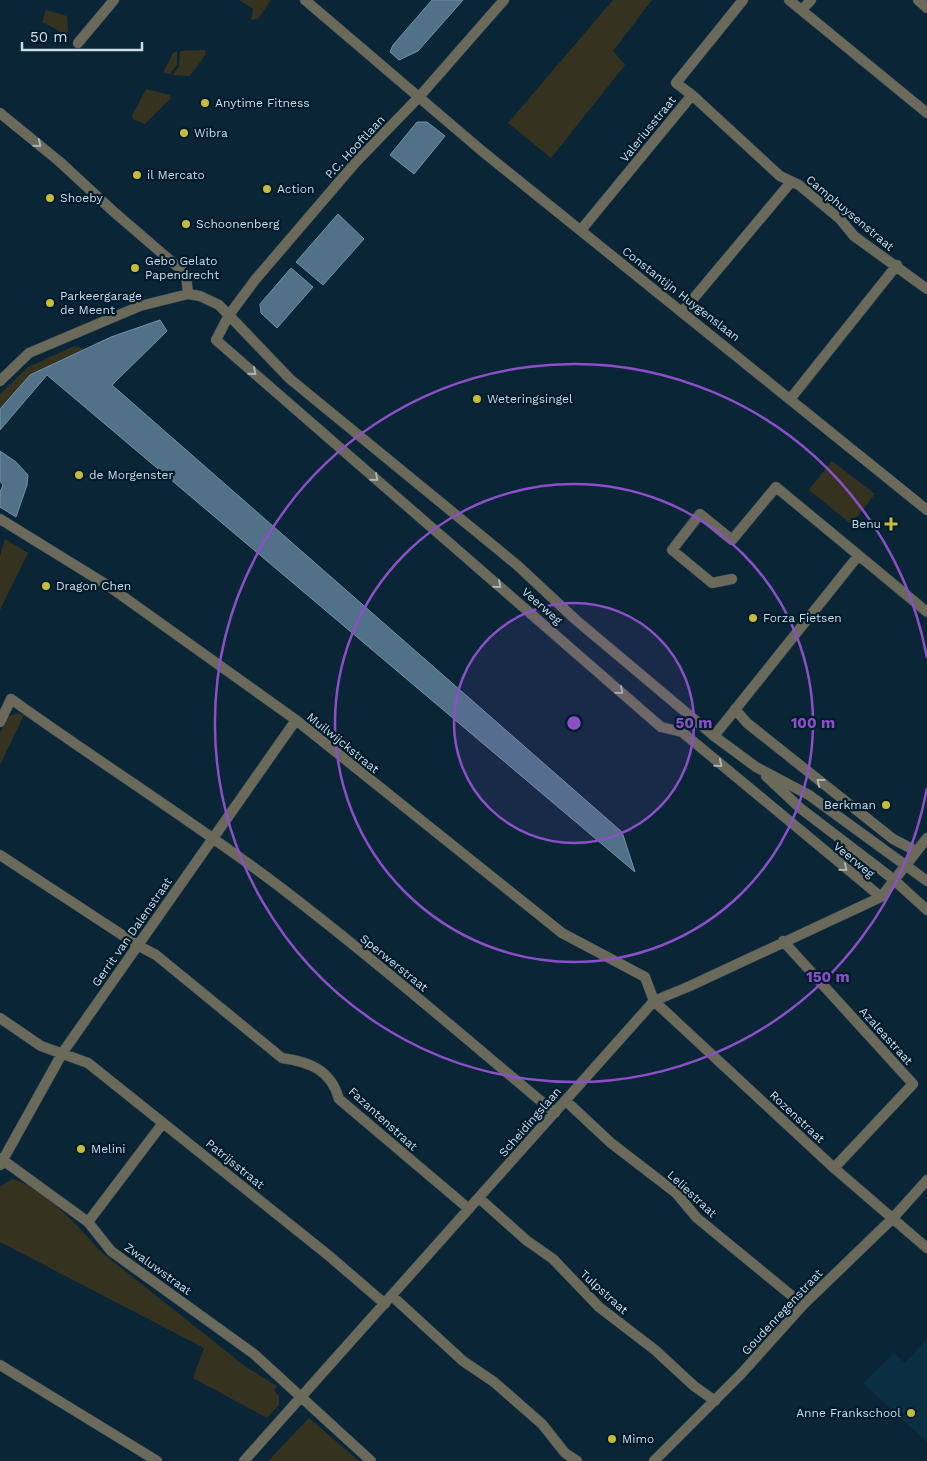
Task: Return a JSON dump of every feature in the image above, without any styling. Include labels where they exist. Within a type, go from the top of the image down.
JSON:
[{"type":"street","points":[[78,43],[114,0]]},
{"type":"street","name":"Constantijn Huygenslaan","points":[[305,0],[419,97],[581,230],[791,398],[927,510]]},
{"type":"street","name":"P.C. Hooftlaan","points":[[229,315],[255,280],[334,187],[419,97],[504,0]]},
{"type":"street","name":"Valeriusstraat","points":[[581,230],[692,95],[676,83],[743,0]]},
{"type":"street","points":[[789,0],[927,112]]},
{"type":"street","points":[[802,10],[811,0]]},
{"type":"street","points":[[918,0],[927,8]]},
{"type":"street","name":"Camphuysenstraat","points":[[692,95],[737,135],[747,148],[780,176],[800,185],[840,219],[854,236],[884,260],[897,265],[927,289]]},
{"type":"street","points":[[0,113],[65,166],[114,212],[186,274],[188,294],[140,306],[29,353],[0,381]]},
{"type":"street","points":[[683,312],[791,182]]},
{"type":"street","points":[[791,398],[897,265]]},
{"type":"street","name":"Veerweg","points":[[188,294],[208,298],[219,305],[290,380],[517,565],[576,620],[714,736],[756,767],[800,808],[893,879],[927,910]]},
{"type":"street","name":"Veerweg","points":[[229,315],[216,340],[661,727],[682,732],[880,897]]},
{"type":"street","points":[[732,579],[712,583],[672,550],[700,514],[732,540],[776,487],[927,612]]},
{"type":"street","name":"Muilwijckstraat","points":[[0,519],[107,585],[296,720],[562,933],[645,977],[654,1001]]},
{"type":"street","points":[[714,736],[858,556]]},
{"type":"street","name":"Sperwerstraat","points":[[0,722],[11,699],[213,838],[296,900],[468,1039],[555,1113]]},
{"type":"street","points":[[735,709],[747,724],[893,839],[916,851]]},
{"type":"street","name":"Gerrit van Dalenstraat","points":[[1,1161],[63,1052],[296,720]]},
{"type":"street","name":"Veerweg","points":[[756,767],[809,795],[927,881]]},
{"type":"street","name":"Scheidingslaan","points":[[244,1461],[654,1001],[880,897],[927,838]]},
{"type":"street","name":"Fazantenstraat","points":[[0,855],[139,946],[156,955],[206,993],[229,1016],[282,1058],[308,1062],[335,1084],[339,1099],[469,1209]]},
{"type":"street","name":"Azaleastraat","points":[[783,942],[913,1084],[834,1168]]},
{"type":"street","name":"Rozenstraat","points":[[654,1001],[834,1168],[927,1248]]},
{"type":"street","name":"Patrijsstraat","points":[[0,1018],[41,1046],[63,1052],[88,1063],[388,1300],[463,1362],[494,1382],[542,1424],[565,1453],[576,1461]]},
{"type":"street","name":"Leliestraat","points":[[566,1100],[611,1143],[676,1193],[697,1218],[803,1305]]},
{"type":"street","points":[[88,1222],[163,1123]]},
{"type":"street","name":"Zwaluwstraat","points":[[1,1161],[88,1222],[111,1251],[248,1349],[303,1396],[371,1461]]},
{"type":"street","name":"Goudenregenstraat","points":[[654,1461],[715,1401],[803,1305],[893,1218],[927,1180]]},
{"type":"street","name":"Tulpstraat","points":[[479,1198],[526,1240],[553,1259],[599,1307],[655,1350],[694,1386],[715,1401]]},
{"type":"street","points":[[0,1366],[157,1461]]},
{"type":"shaded area","points":[[239,0],[271,0],[258,19],[251,20],[253,9]]},
{"type":"shaded area","points":[[432,0],[463,0],[418,51],[399,60],[390,52],[393,45]]},
{"type":"shaded area","points":[[613,0],[652,0],[613,51],[625,65],[551,158],[508,123]]},
{"type":"shaded area","points":[[46,10],[67,16],[68,32],[65,34],[42,22]]},
{"type":"shaded area","points":[[205,50],[206,54],[190,76],[173,75],[179,66],[180,51]]},
{"type":"shaded area","points":[[177,51],[177,65],[170,74],[163,73],[173,53]]},
{"type":"shaded area","points":[[146,89],[170,95],[171,98],[145,124],[133,119],[132,116]]},
{"type":"shaded area","points":[[417,122],[427,122],[445,136],[414,174],[390,155]]},
{"type":"shaded area","points":[[338,214],[364,239],[323,285],[296,262]]},
{"type":"shaded area","points":[[291,268],[313,287],[277,328],[261,313],[260,304]]},
{"type":"shaded area","points":[[160,320],[167,331],[112,385],[622,832],[635,872],[47,375],[0,430],[0,409],[30,375],[111,337]]},
{"type":"shaded area","points":[[74,346],[85,349],[30,375],[0,409],[0,394],[28,367]]},
{"type":"shaded area","points":[[0,451],[16,462],[28,475],[27,485],[16,517],[0,507],[0,492],[3,485],[0,481]]},
{"type":"shaded area","points":[[832,461],[875,494],[851,524],[809,490]]},
{"type":"shaded area","points":[[5,539],[28,553],[0,610],[0,556]]},
{"type":"shaded area","points":[[17,713],[24,715],[0,765],[0,733],[7,717]]},
{"type":"shaded area","points":[[12,1179],[35,1189],[47,1198],[100,1251],[246,1367],[277,1386],[274,1390],[279,1396],[279,1405],[267,1418],[193,1378],[204,1348],[0,1242],[0,1187]]},
{"type":"shaded area","name":"Anne Frankschool","points":[[927,1339],[927,1442],[863,1383],[894,1353],[905,1363]]},
{"type":"shaded area","points":[[309,1418],[359,1461],[268,1461]]},
{"type":"place","name":"Anytime Fitness","points":[[205,103]]},
{"type":"place","name":"Wibra","points":[[184,133]]},
{"type":"place","name":"il Mercato","points":[[137,175]]},
{"type":"place","name":"Action","points":[[267,189]]},
{"type":"place","name":"Shoeby","points":[[50,198]]},
{"type":"place","name":"Schoonenberg","points":[[186,224]]},
{"type":"place","name":"Gebo Gelato Papendrecht","points":[[135,268]]},
{"type":"place","name":"Parkeergarage de Meent","points":[[50,303]]},
{"type":"place","name":"Weteringsingel","points":[[477,399]]},
{"type":"place","name":"de Morgenster","points":[[79,475]]},
{"type":"place","name":"Benu","points":[[891,524]]},
{"type":"place","name":"Dragon Chen","points":[[46,586]]},
{"type":"place","name":"Forza Fietsen","points":[[753,618]]},
{"type":"place","name":"Berkman","points":[[886,805]]},
{"type":"place","name":"Melini","points":[[81,1149]]},
{"type":"place","name":"Anne Frankschool","points":[[911,1413]]},
{"type":"place","name":"Mimo","points":[[612,1439]]}]
